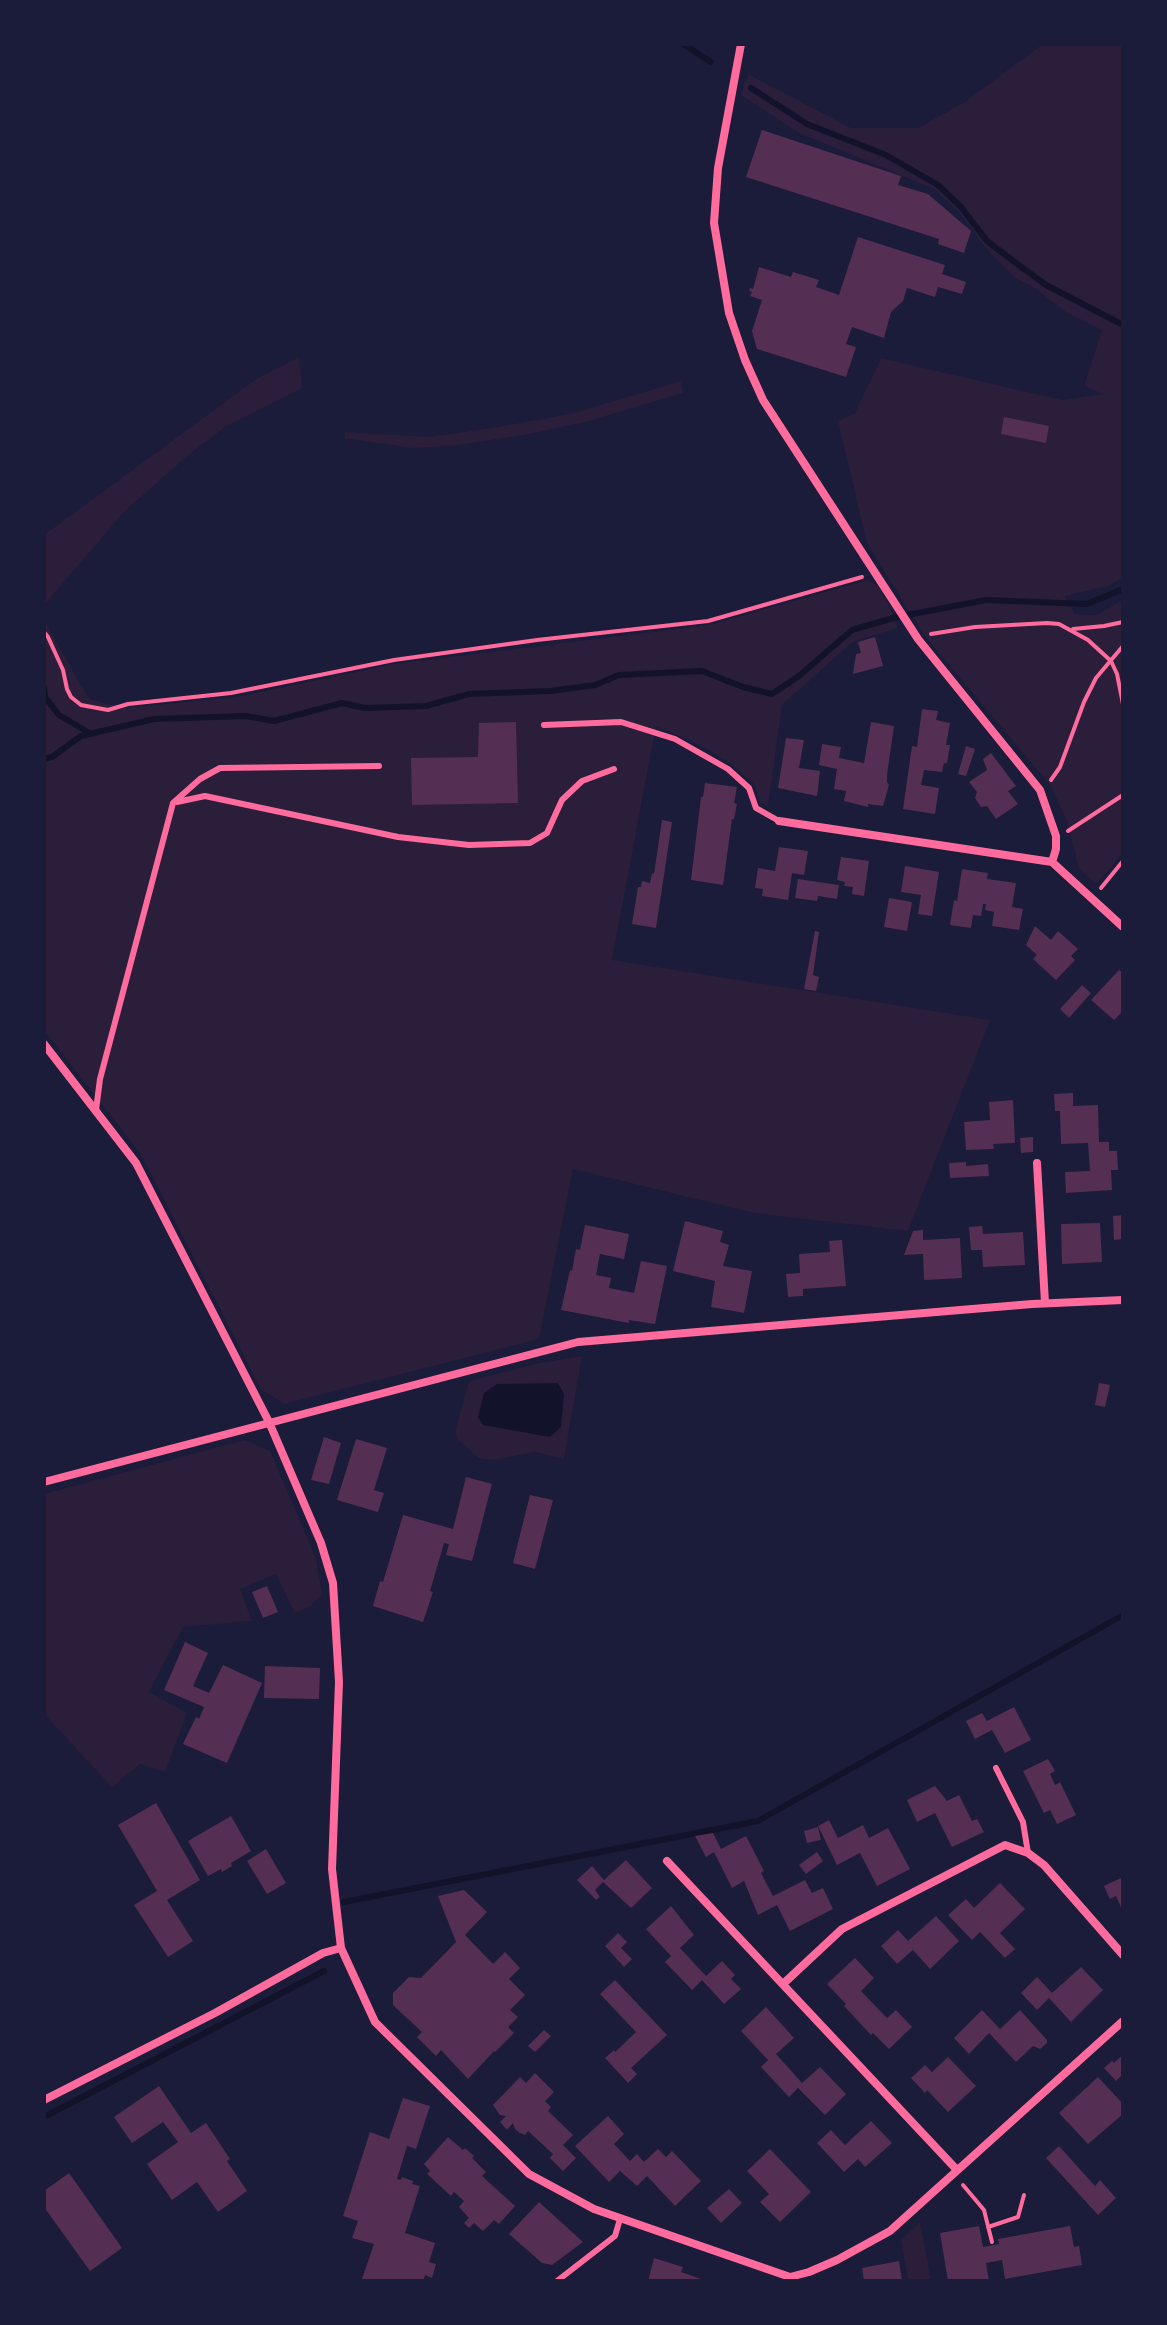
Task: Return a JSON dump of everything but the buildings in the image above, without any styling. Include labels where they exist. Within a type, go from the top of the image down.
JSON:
[{"type":"street","points":[[741,44],[718,168],[714,223],[729,313],[745,360],[763,400],[911,629],[1040,790],[1056,836],[1052,862]]},
{"type":"street","points":[[779,821],[1052,862],[1123,927]]},
{"type":"street","points":[[44,1044],[136,1163],[269,1422],[321,1543],[333,1583],[339,1682],[332,1869],[341,1948],[375,2022],[529,2174],[594,2209],[790,2279],[837,2260],[890,2231],[1123,2021]]},
{"type":"street","points":[[1037,1163],[1045,1303]]},
{"type":"street","points":[[44,1482],[578,1342],[1045,1303],[1123,1300]]},
{"type":"street","points":[[783,1984],[842,1929],[1005,1845],[1028,1853],[1044,1865],[1123,1955]]},
{"type":"street","points":[[667,1861],[957,2170]]},
{"type":"street","points":[[44,2100],[215,2013],[323,1953],[341,1948]]},
{"type":"lane","points":[[544,725],[621,722],[675,739],[728,769],[749,788],[756,808],[779,821]]},
{"type":"lane","points":[[96,1110],[100,1079],[173,803],[200,779],[220,768],[379,766]]},
{"type":"lane","points":[[173,803],[205,796],[398,837],[469,845],[530,843],[547,833],[562,800],[582,781],[614,769]]},
{"type":"lane","points":[[996,1768],[1023,1822],[1028,1853]]},
{"type":"lane","points":[[557,2281],[615,2236],[620,2219]]},
{"type":"path","points":[[44,632],[63,670],[71,697],[81,705],[108,710],[128,704],[231,693],[394,660],[708,621],[875,572]]},
{"type":"path","points":[[1071,629],[1123,622]]},
{"type":"path","points":[[918,639],[975,627],[1047,623],[1071,629],[1111,661],[1123,704]]},
{"type":"path","points":[[1040,790],[1060,767],[1096,678],[1123,646]]},
{"type":"path","points":[[1056,836],[1123,795]]},
{"type":"path","points":[[1092,899],[1123,861]]},
{"type":"path","points":[[957,2170],[960,2182],[984,2210],[992,2242]]},
{"type":"path","points":[[988,2227],[1018,2217],[1024,2195]]},
{"type":"shaded area","points":[[1043,44],[1123,44],[1123,577],[1108,586],[1065,596],[1075,614],[1097,615],[1123,600],[1123,853],[1096,884],[1079,869],[1068,824],[1051,786],[924,635],[867,543],[838,421],[855,413],[881,358],[1062,400],[1103,394],[1084,386],[1102,330],[1066,312],[1033,287],[1015,278],[991,254],[958,211],[934,189],[797,132],[741,95],[748,74],[851,128],[918,128],[965,102]]},
{"type":"shaded area","points":[[299,357],[302,388],[225,427],[186,457],[124,512],[44,605],[44,535],[255,380]]},
{"type":"shaded area","points":[[681,381],[683,393],[589,421],[530,434],[451,446],[412,448],[345,438],[345,432],[429,437],[492,428],[570,414]]},
{"type":"shaded area","points":[[868,580],[878,586],[898,628],[854,641],[782,705],[768,806],[760,802],[754,784],[730,763],[700,745],[656,726],[612,960],[990,1020],[908,1231],[754,1213],[573,1169],[539,1339],[284,1404],[261,1389],[140,1153],[44,1030],[44,620],[87,696],[125,708],[237,697],[395,664],[709,625]]},
{"type":"shaded area","points":[[582,1356],[564,1459],[535,1452],[493,1460],[479,1458],[458,1440],[455,1432],[469,1381]]},
{"type":"shaded area","points":[[558,1383],[564,1394],[561,1427],[550,1437],[483,1425],[478,1417],[484,1393],[497,1384]]},
{"type":"shaded area","points":[[245,1440],[270,1451],[316,1558],[322,1594],[311,1606],[294,1613],[276,1574],[240,1589],[252,1621],[183,1627],[149,1692],[187,1713],[165,1772],[140,1764],[112,1787],[44,1714],[44,1494]]},
{"type":"shaded area","points":[[920,2222],[931,2281],[908,2281],[901,2240]]},
{"type":"waterway","points":[[683,44],[711,62]]},
{"type":"waterway","points":[[751,88],[807,124],[886,155],[938,185],[961,207],[987,241],[1016,263],[1046,285],[1123,325]]},
{"type":"waterway","points":[[44,759],[52,757],[81,736],[154,719],[246,716],[274,721],[342,703],[365,708],[426,706],[469,694],[550,691],[595,685],[619,675],[702,671],[743,687],[772,694],[799,676],[852,630],[897,617],[986,600],[1087,604],[1123,589]]},
{"type":"waterway","points":[[44,688],[45,697],[59,715],[91,734]]},
{"type":"waterway","points":[[344,1902],[758,1821],[1123,1615]]},
{"type":"waterway","points":[[44,2117],[324,1971]]}]
